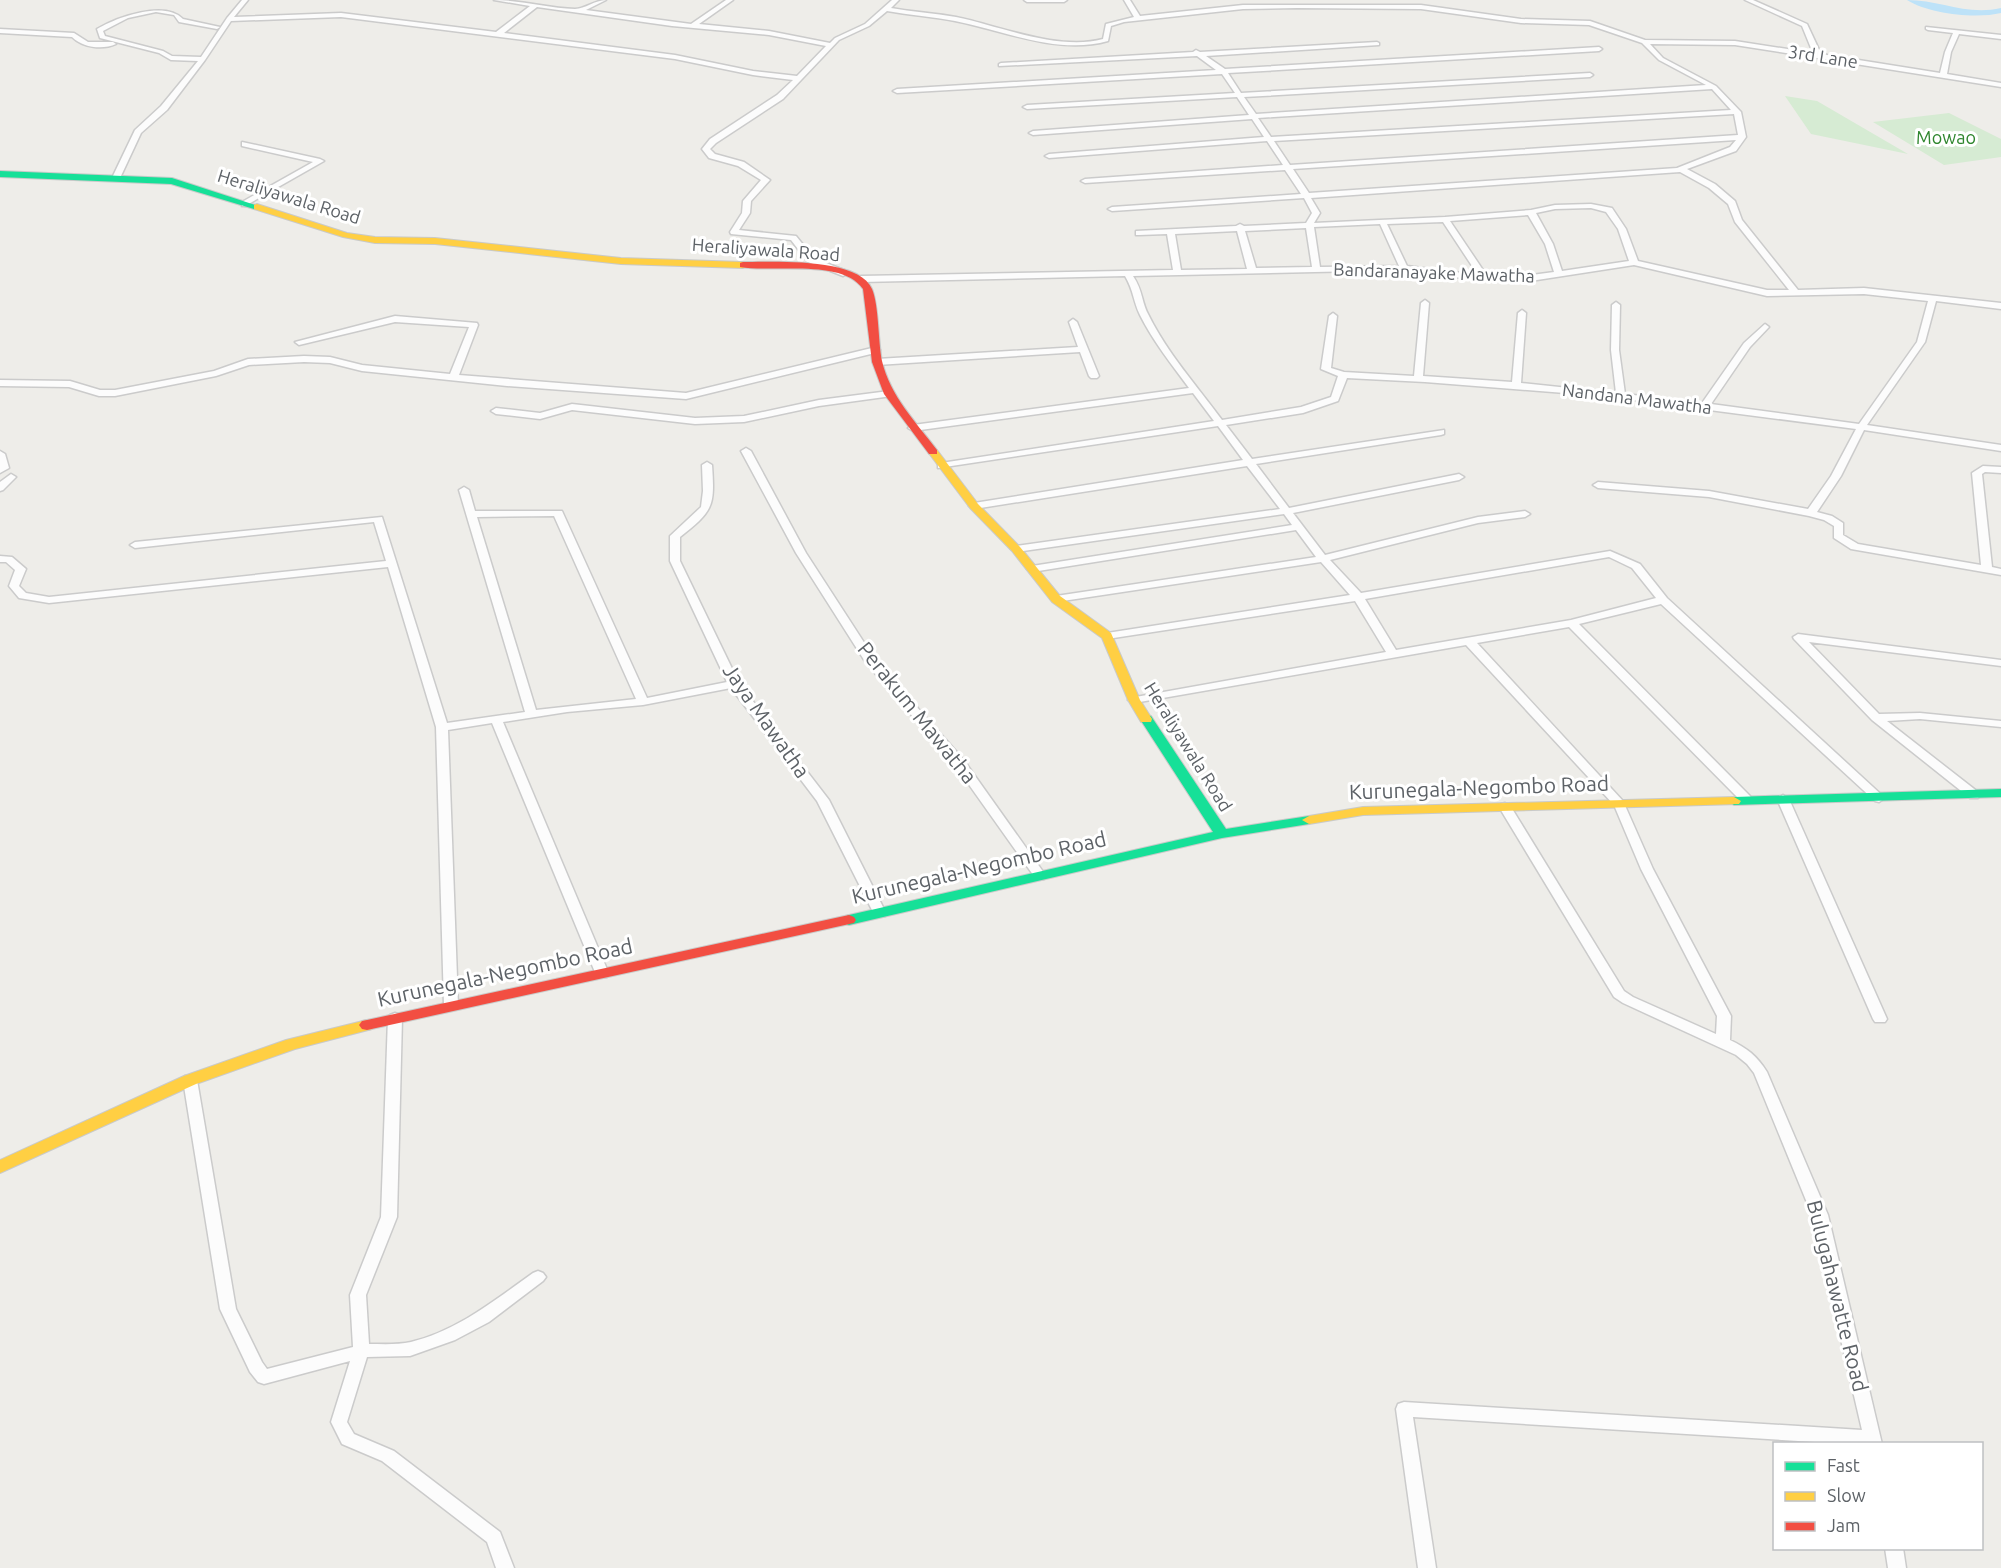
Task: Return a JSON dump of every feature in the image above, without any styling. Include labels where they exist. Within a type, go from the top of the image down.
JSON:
[{"type":"street","points":[[116,178],[138,132],[164,108],[203,59],[229,19],[245,0]]},
{"type":"street","points":[[498,0],[692,26],[769,33],[831,45]]},
{"type":"street","points":[[580,11],[603,0]]},
{"type":"street","points":[[692,26],[730,0]]},
{"type":"street","points":[[843,273],[812,260],[793,238],[734,232],[746,213],[747,201],[766,180],[741,164],[712,156],[706,149],[713,141],[780,97],[837,39],[867,25],[896,0]]},
{"type":"street","points":[[1027,0],[1064,0]]},
{"type":"street","points":[[1127,0],[1137,17]]},
{"type":"street","points":[[1748,0],[1805,25],[1818,56]]},
{"type":"street","points":[[886,9],[962,20],[1048,40],[1088,43],[1106,40],[1106,28],[1113,22],[1242,3],[1443,9],[1521,21],[1590,24],[1644,42],[1661,59],[1714,87],[1737,112],[1742,137],[1733,149],[1681,169],[1112,209]]},
{"type":"street","points":[[496,34],[536,5]]},
{"type":"street","points":[[203,59],[171,58],[161,51],[102,38],[99,30],[134,14],[159,11],[176,14],[180,21],[188,24],[217,27]]},
{"type":"street","points":[[229,19],[341,15],[675,57],[753,73],[797,78]]},
{"type":"street","points":[[1928,28],[2001,37]]},
{"type":"street","points":[[0,31],[74,35],[80,42],[86,44],[129,44]]},
{"type":"street","points":[[1943,75],[1948,52],[1957,31]]},
{"type":"street","name":"3rd Lane","points":[[1644,42],[1735,43],[2001,85]]},
{"type":"street","points":[[1001,65],[1196,52],[1377,44]]},
{"type":"street","points":[[897,91],[1599,49]]},
{"type":"street","points":[[1196,52],[1224,72],[1316,213],[1309,224],[1316,269]]},
{"type":"street","points":[[1027,107],[1590,75]]},
{"type":"street","points":[[1033,133],[1253,116],[1714,87]]},
{"type":"street","points":[[1048,156],[1268,139],[1737,112]]},
{"type":"street","points":[[1085,181],[1742,137]]},
{"type":"street","points":[[244,204],[320,161],[245,144]]},
{"type":"street","points":[[1681,169],[1712,186],[1732,203],[1738,220],[1795,292]]},
{"type":"street","name":"Heraliyawala Road","points":[[0,174],[59,179],[116,178],[172,181],[346,235],[375,240],[435,241],[621,261],[764,265],[843,273],[861,279],[868,290],[877,356],[889,394],[941,466],[974,506],[1016,549],[1056,599],[1107,636],[1134,700],[1222,834]]},
{"type":"street","points":[[1139,233],[1240,226],[1446,219],[1531,212],[1569,206],[1609,210],[1622,229],[1634,263]]},
{"type":"street","points":[[1531,212],[1549,244],[1559,274]]},
{"type":"street","points":[[1446,219],[1484,278]]},
{"type":"street","points":[[1382,221],[1404,268]]},
{"type":"street","points":[[1240,226],[1252,270]]},
{"type":"street","points":[[1170,231],[1177,271]]},
{"type":"street","name":"Bandaranayake Mawatha","points":[[861,279],[1404,268],[1484,278],[1524,279],[1634,263],[1767,293],[1864,291],[2001,306]]},
{"type":"street","points":[[1128,275],[1137,289],[1143,313],[1196,390],[1323,559],[1358,597],[1393,654]]},
{"type":"street","points":[[1811,513],[1836,476],[1862,426],[1921,342],[1932,300]]},
{"type":"street","points":[[1418,377],[1425,303]]},
{"type":"street","points":[[1616,305],[1615,350],[1621,398]]},
{"type":"street","points":[[1516,384],[1522,314]]},
{"type":"street","points":[[941,466],[1221,424],[1303,410],[1335,399],[1343,375],[1326,369],[1333,316]]},
{"type":"street","points":[[300,342],[395,320],[474,325],[454,377]]},
{"type":"street","points":[[1073,322],[1094,376]]},
{"type":"street","points":[[1704,407],[1747,345],[1765,327]]},
{"type":"street","points":[[0,383],[70,384],[99,393],[115,393],[216,373],[248,362],[304,359],[330,360],[362,368],[454,377],[686,396],[877,356],[1084,349]]},
{"type":"street","name":"Nandana Mawatha","points":[[1343,375],[1418,377],[1516,384],[1862,426],[2001,448]]},
{"type":"street","points":[[572,407],[579,389]]},
{"type":"street","points":[[912,428],[1196,390]]},
{"type":"street","points":[[496,411],[540,416],[572,407],[695,421],[744,419],[819,403],[889,394]]},
{"type":"street","points":[[974,506],[1251,464],[1441,432]]},
{"type":"street","name":"Perakum Mawatha","points":[[746,452],[801,553],[872,663],[959,762],[1041,876]]},
{"type":"street","points":[[0,454],[4,468],[0,470]]},
{"type":"street","name":"Jaya Mawatha","points":[[706,465],[709,498],[705,512],[675,536],[675,561],[735,684],[823,800],[880,913]]},
{"type":"street","points":[[1987,570],[1977,473],[1983,469],[2001,470]]},
{"type":"street","points":[[0,488],[11,477]]},
{"type":"street","points":[[1016,549],[1287,511],[1459,477]]},
{"type":"street","points":[[1598,485],[1709,494],[1811,513],[1828,518],[1839,525],[1838,536],[1855,547],[2001,573]]},
{"type":"street","points":[[464,490],[531,714]]},
{"type":"street","points":[[471,514],[558,513],[643,702]]},
{"type":"street","points":[[1056,599],[1323,559],[1478,520],[1525,514]]},
{"type":"street","points":[[135,545],[378,519],[442,727],[451,1005]]},
{"type":"street","points":[[1032,569],[1299,527]]},
{"type":"street","points":[[1107,636],[1358,597],[1610,554],[1636,566],[1663,600],[1879,798]]},
{"type":"street","points":[[0,559],[8,559],[21,569],[14,586],[23,596],[49,600],[392,564]]},
{"type":"street","points":[[1134,700],[1570,623],[1663,600]]},
{"type":"street","points":[[1570,623],[1746,799]]},
{"type":"street","points":[[1974,795],[1876,718],[1798,637],[2001,663]]},
{"type":"street","points":[[1469,641],[1619,804],[1647,869],[1724,1016],[1722,1042]]},
{"type":"street","points":[[442,727],[531,714],[643,702],[735,684]]},
{"type":"street","points":[[1876,718],[1920,716],[2001,724]]},
{"type":"street","points":[[496,719],[602,974]]},
{"type":"street","name":"Kurunegala-Negombo Road","points":[[0,1167],[190,1080],[292,1044],[451,1005],[880,913],[1222,834],[1363,811],[2001,793]]},
{"type":"street","points":[[1783,799],[1880,1019]]},
{"type":"street","name":"Bulugahawatte Road","points":[[1505,807],[1619,994],[1741,1051],[1752,1060],[1760,1072],[1820,1215],[1873,1441]]},
{"type":"street","points":[[395,1018],[389,1217],[358,1295],[361,1351],[339,1422],[348,1439],[388,1456],[494,1537],[505,1568]]},
{"type":"street","points":[[190,1080],[228,1309],[256,1367],[264,1377],[361,1351],[410,1349],[449,1335],[483,1317],[538,1277]]},
{"type":"street","points":[[1427,1568],[1404,1409],[1873,1441]]},
{"type":"street","points":[[1894,1550],[1897,1568]]},
{"type":"green space","points":[[1785,96],[1817,101],[1908,154],[1811,134]]},
{"type":"green space","name":"Mowao","points":[[1949,113],[2001,139],[2001,157],[1944,165],[1873,122]]},
{"type":"waterway","points":[[1911,0],[1968,13],[1980,14],[2001,10]]},
{"type":"traffic: fast","points":[[0,174],[172,181],[257,207]]},
{"type":"traffic: fast","points":[[1146,719],[1222,834]]},
{"type":"traffic: fast","points":[[1734,801],[2001,793]]},
{"type":"traffic: fast","points":[[849,920],[1222,834],[1309,820]]},
{"type":"traffic: slow","points":[[257,207],[346,235],[375,240],[435,241],[621,261],[743,265]]},
{"type":"traffic: slow","points":[[933,452],[974,506],[1016,549],[1056,599],[1107,636],[1134,700],[1146,719]]},
{"type":"traffic: slow","points":[[1309,820],[1363,811],[1734,801]]},
{"type":"traffic: slow","points":[[0,1167],[190,1080],[292,1044],[367,1025]]},
{"type":"traffic: jam","points":[[743,265],[819,268],[848,273],[859,278],[868,289],[877,362],[889,394],[933,452]]},
{"type":"traffic: jam","points":[[367,1025],[849,920]]}]
